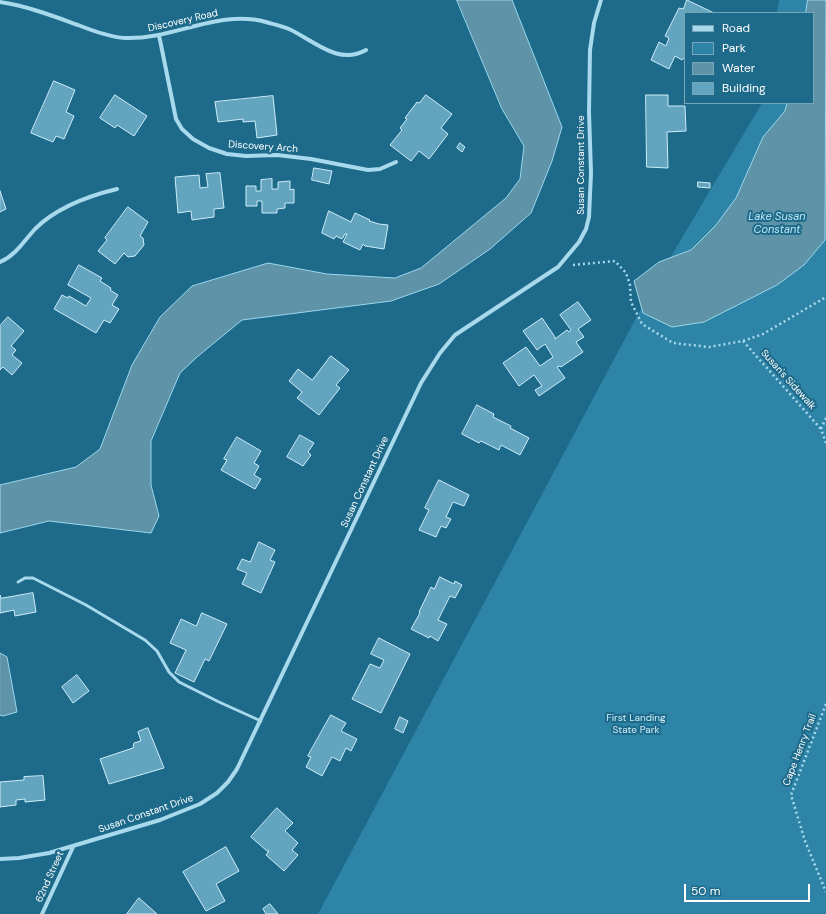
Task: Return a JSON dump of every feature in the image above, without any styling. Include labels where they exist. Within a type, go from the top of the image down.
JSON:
[{"type":"street","name":"Susan Constant Drive","points":[[0,860],[49,853],[160,820],[200,804],[217,793],[228,782],[237,769],[261,721],[421,383],[440,353],[456,335],[558,267],[579,242],[586,229],[589,217],[591,173],[589,112],[590,50],[594,23],[601,0]]},
{"type":"street","name":"Discovery Road","points":[[0,2],[27,7],[102,34],[124,38],[146,38],[221,20],[243,19],[265,21],[288,29],[326,51],[337,54],[350,56],[366,50]]},
{"type":"street","name":"Discovery Arch","points":[[159,35],[176,119],[182,129],[193,139],[209,148],[227,154],[246,156],[277,155],[311,159],[368,170],[380,169],[396,162]]},
{"type":"street","points":[[0,262],[18,249],[36,228],[48,218],[75,203],[98,194],[117,189]]},
{"type":"street","name":"62nd Street","points":[[42,914],[73,846]]},
{"type":"lane","points":[[18,582],[25,578],[33,578],[86,605],[146,640],[157,651],[169,672],[179,682],[261,721]]},
{"type":"path","name":"Susan's Sidewalk","points":[[558,267],[614,261],[626,272],[630,285],[631,302],[642,324],[673,343],[709,347],[743,341],[763,334],[826,297]]},
{"type":"path","name":"Susan's Sidewalk","points":[[743,341],[821,429]]},
{"type":"path","points":[[826,418],[821,429],[826,443]]},
{"type":"path","name":"Cape Henry Trail","points":[[826,704],[791,795],[805,841],[826,892]]},
{"type":"green space","name":"First Landing State Park","points":[[779,0],[826,0],[826,914],[318,914],[651,290],[761,104],[814,104],[814,12],[777,12]]},
{"type":"water","points":[[457,0],[512,0],[562,127],[552,161],[531,213],[490,249],[439,284],[391,301],[242,320],[197,357],[180,373],[151,441],[151,485],[159,516],[151,533],[49,521],[0,533],[0,485],[76,467],[100,449],[132,365],[160,317],[192,286],[268,263],[327,274],[395,278],[421,268],[506,198],[520,179],[524,146],[502,109]]},
{"type":"water","name":"Lake Susan Constant","points":[[808,0],[826,0],[825,240],[804,265],[777,285],[704,322],[672,327],[643,313],[634,281],[659,262],[691,250],[716,225],[736,198],[763,137],[785,111],[787,104],[814,104],[814,12],[806,12]]},
{"type":"water","points":[[0,653],[7,657],[17,712],[3,716],[0,715]]},
{"type":"building","points":[[687,0],[712,12],[684,12],[684,58],[682,60],[675,56],[669,69],[651,60],[659,42],[666,46],[669,38],[665,36],[679,8],[683,9]]},
{"type":"building","points":[[54,81],[75,90],[66,112],[74,116],[64,139],[56,136],[53,142],[31,133]]},
{"type":"building","points":[[115,95],[147,116],[134,136],[117,125],[115,128],[100,118]]},
{"type":"building","points":[[426,95],[452,114],[441,128],[448,134],[429,159],[419,151],[411,161],[390,145],[402,130],[400,128],[407,119],[405,118],[417,102],[419,103]]},
{"type":"building","points":[[646,95],[668,95],[668,106],[685,106],[686,131],[667,132],[668,168],[647,167]]},
{"type":"building","points":[[273,96],[277,135],[257,138],[255,121],[243,122],[243,119],[218,122],[215,102]]},
{"type":"building","points":[[460,143],[465,147],[462,152],[457,148]]},
{"type":"building","points":[[314,168],[332,171],[329,184],[312,180]]},
{"type":"building","points":[[220,173],[224,208],[214,209],[214,217],[192,220],[191,211],[178,213],[175,177],[199,175],[200,188],[208,187],[206,174]]},
{"type":"building","points":[[272,179],[272,189],[278,189],[278,182],[290,181],[290,190],[294,189],[294,203],[285,203],[285,208],[277,209],[277,213],[262,213],[262,201],[257,201],[257,206],[246,206],[246,186],[256,186],[256,191],[261,191],[261,180]]},
{"type":"building","points":[[698,182],[710,183],[710,188],[698,187]]},
{"type":"building","points":[[0,191],[6,209],[0,212]]},
{"type":"building","points":[[128,207],[148,222],[140,236],[143,238],[144,245],[135,256],[128,257],[124,253],[115,264],[98,251],[107,240],[105,238]]},
{"type":"building","points":[[329,211],[351,222],[355,213],[370,220],[369,221],[388,225],[384,249],[365,246],[363,244],[360,250],[343,242],[347,234],[345,234],[342,239],[336,236],[334,239],[322,233]]},
{"type":"building","points":[[79,265],[102,278],[100,281],[111,288],[110,290],[118,295],[112,305],[119,309],[110,323],[104,320],[96,333],[54,309],[62,295],[68,298],[69,296],[86,306],[91,298],[68,285]]},
{"type":"building","points":[[578,302],[591,320],[578,329],[584,337],[576,342],[583,352],[561,367],[557,367],[565,378],[539,396],[535,390],[542,386],[534,375],[519,386],[503,363],[526,347],[540,366],[553,357],[545,344],[537,350],[523,331],[542,318],[555,339],[567,330],[569,332],[571,330],[560,315]]},
{"type":"building","points":[[8,317],[24,331],[11,346],[16,350],[12,355],[22,363],[12,375],[3,367],[0,370],[0,326]]},
{"type":"building","points":[[331,356],[349,370],[336,385],[340,388],[319,415],[297,398],[302,392],[289,381],[298,369],[312,380]]},
{"type":"building","points":[[477,405],[494,414],[493,417],[511,426],[510,428],[529,438],[520,455],[501,445],[499,450],[481,441],[479,443],[462,434]]},
{"type":"building","points":[[300,435],[314,443],[308,452],[311,455],[303,466],[287,457]]},
{"type":"building","points":[[237,437],[261,451],[254,463],[259,466],[254,475],[261,479],[255,489],[221,470],[227,460],[224,459]]},
{"type":"building","points":[[439,480],[469,495],[464,506],[453,502],[446,517],[451,519],[446,528],[441,526],[436,537],[419,530],[429,510],[425,508]]},
{"type":"building","points":[[259,542],[275,550],[270,560],[275,562],[261,593],[242,584],[247,573],[237,569],[242,559],[250,562]]},
{"type":"building","points":[[440,577],[454,584],[455,581],[462,585],[455,598],[450,596],[438,620],[447,624],[438,641],[430,636],[429,638],[411,629],[420,613],[419,612],[431,587],[434,589]]},
{"type":"building","points":[[33,593],[36,612],[15,616],[14,610],[0,613],[0,595],[1,598]]},
{"type":"building","points":[[202,613],[227,624],[209,661],[205,659],[194,682],[175,673],[186,650],[170,643],[181,619],[196,626]]},
{"type":"building","points":[[379,638],[410,654],[381,713],[352,699],[370,664],[380,668],[384,660],[371,654]]},
{"type":"building","points":[[77,675],[89,691],[73,703],[62,687]]},
{"type":"building","points":[[331,715],[346,723],[341,731],[357,739],[351,751],[346,748],[340,761],[332,757],[322,776],[306,767],[311,757],[308,756]]},
{"type":"building","points":[[400,717],[408,721],[403,733],[395,729]]},
{"type":"building","points":[[148,728],[164,768],[109,784],[100,759],[133,748],[134,743],[141,741],[138,732]]},
{"type":"building","points":[[43,776],[45,800],[25,802],[25,799],[16,800],[16,805],[0,807],[0,782],[24,780],[24,777]]},
{"type":"building","points":[[277,808],[293,823],[285,831],[298,843],[292,850],[298,855],[284,871],[266,855],[269,851],[267,851],[251,837]]},
{"type":"building","points":[[226,847],[239,871],[216,884],[225,901],[206,911],[183,872]]},
{"type":"building","points":[[139,898],[157,914],[127,914]]},
{"type":"building","points":[[270,904],[278,914],[266,914],[263,909]]}]
